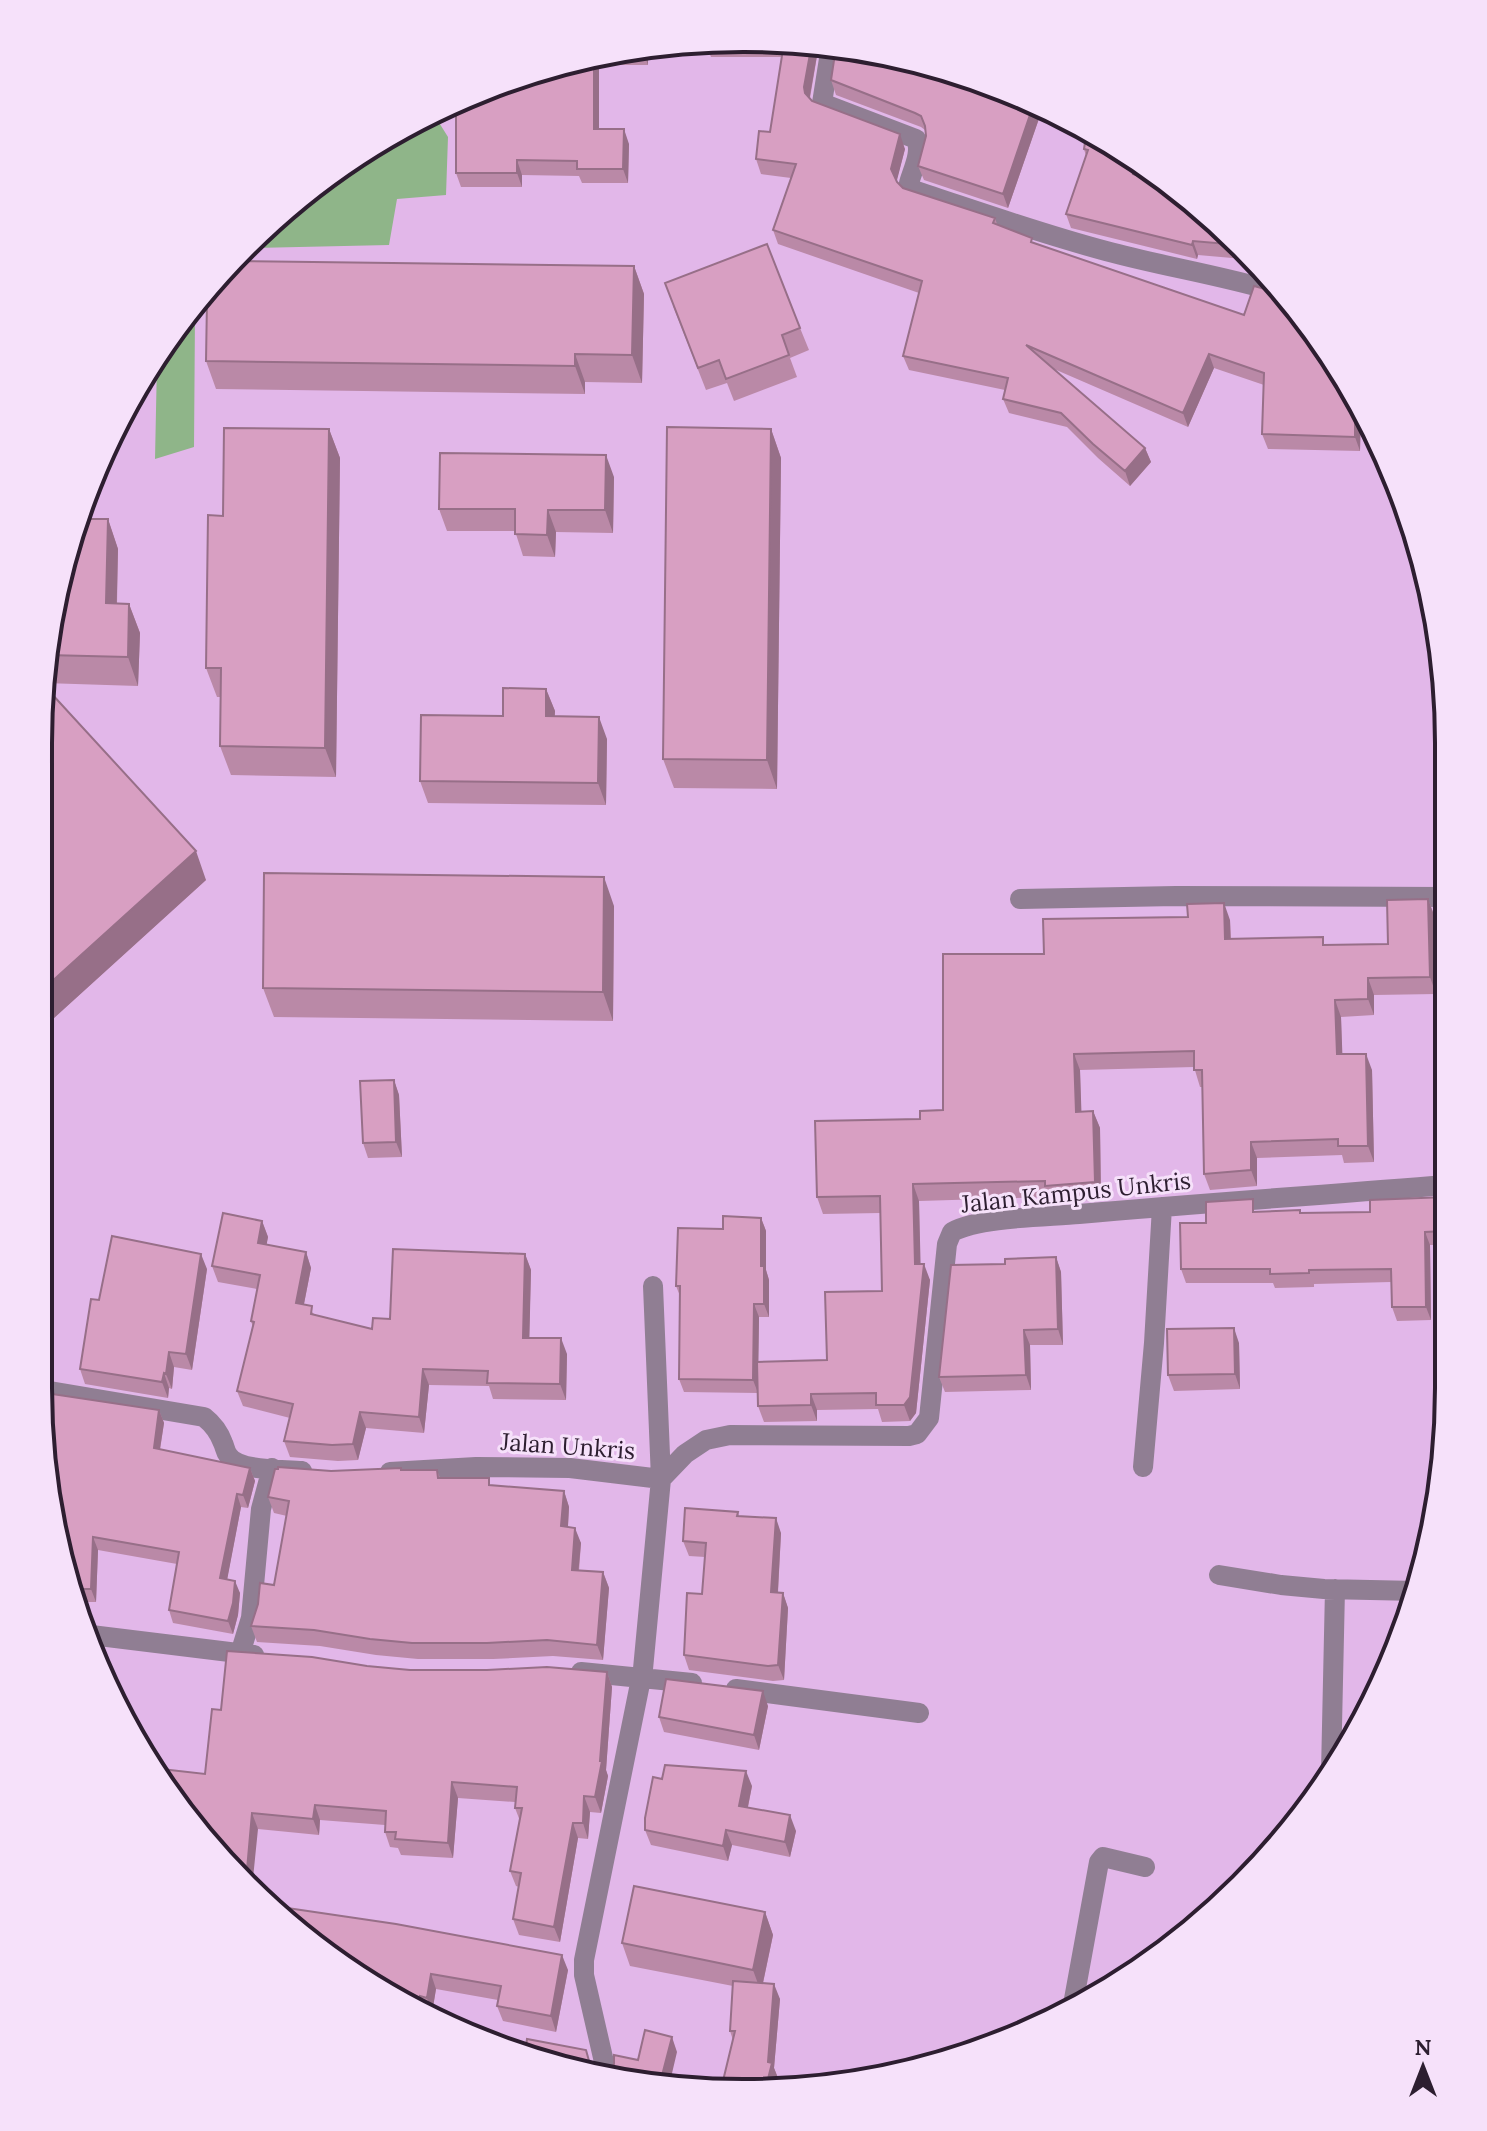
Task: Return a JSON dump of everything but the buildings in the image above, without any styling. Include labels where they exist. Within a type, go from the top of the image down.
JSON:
[{"type":"street","points":[[829,57],[822,103],[916,139],[919,143],[918,153],[909,183],[913,190],[1058,238],[1264,289]]},
{"type":"street","points":[[1020,899],[1435,897]]},
{"type":"street","name":"Jalan Kampus Unkris","points":[[661,1479],[685,1454],[706,1440],[730,1435],[917,1434],[929,1418],[947,1244],[952,1232],[961,1227],[1162,1207],[1435,1186]]},
{"type":"street","points":[[1143,1467],[1162,1207]]},
{"type":"street","points":[[653,1286],[661,1479]]},
{"type":"street","points":[[52,1391],[204,1417],[213,1425],[228,1455],[236,1463],[248,1467],[324,1473]]},
{"type":"street","name":"Jalan Unkris","points":[[367,1473],[476,1467],[570,1468],[661,1479],[642,1677],[576,1959],[584,1975],[605,2065]]},
{"type":"street","points":[[240,1654],[251,1618],[261,1509],[272,1468]]},
{"type":"street","points":[[1219,1575],[1281,1585],[1404,1591]]},
{"type":"street","points":[[1331,1750],[1335,1589]]},
{"type":"street","points":[[99,1636],[272,1656]]},
{"type":"street","points":[[568,1671],[642,1677],[919,1713]]},
{"type":"street","points":[[1075,1994],[1099,1862],[1103,1857],[1145,1867]]},
{"type":"green space","points":[[439,123],[448,137],[446,195],[397,199],[389,245],[263,248],[323,195],[359,169]]},
{"type":"green space","points":[[195,323],[194,447],[155,459],[157,379]]}]
